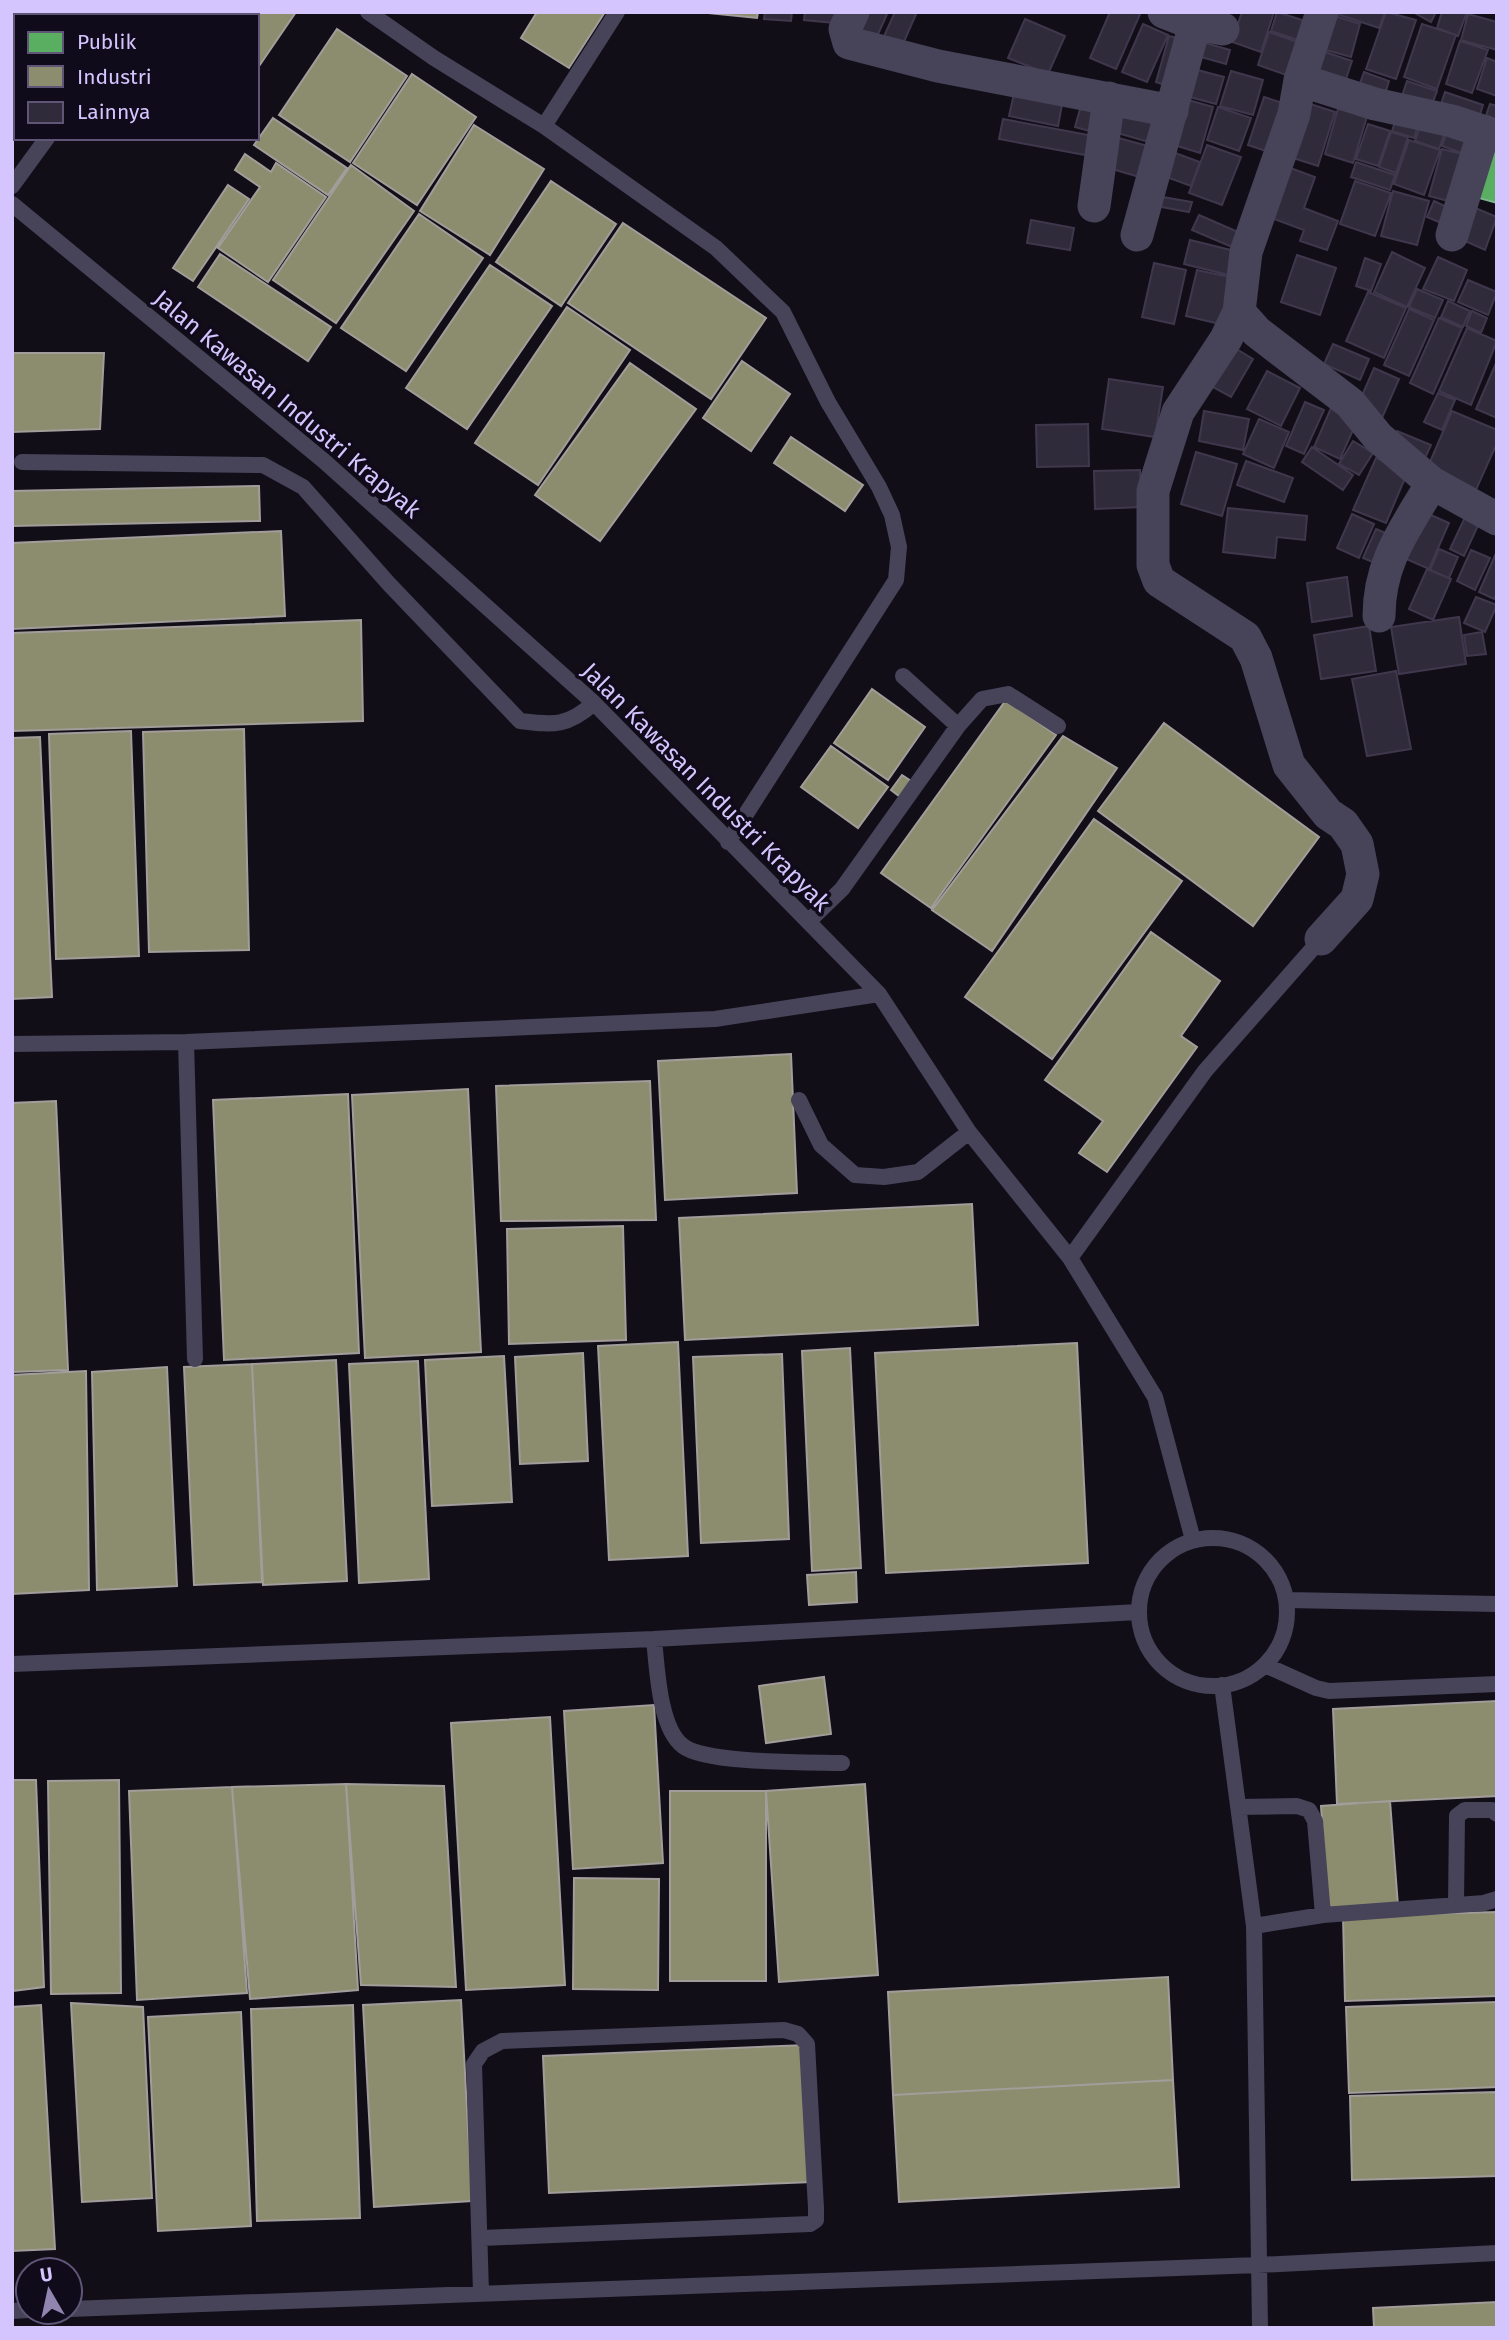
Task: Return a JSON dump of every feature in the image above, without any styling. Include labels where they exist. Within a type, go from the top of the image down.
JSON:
[{"type":"street","points":[[853,12],[845,29],[849,43],[938,66],[1172,111]]},
{"type":"street","points":[[1137,235],[1172,111],[1209,27],[1164,12]]},
{"type":"street","points":[[1321,939],[1357,899],[1363,874],[1357,844],[1289,765],[1256,658],[1245,637],[1159,581],[1153,565],[1153,491],[1178,412],[1226,339],[1239,312],[1247,252],[1294,114],[1300,80],[1322,12]]},
{"type":"street","points":[[1300,80],[1375,104],[1412,110],[1490,133],[1452,235]]},
{"type":"street","points":[[1094,206],[1109,98]]},
{"type":"street","points":[[1239,312],[1257,332],[1350,404],[1378,437],[1432,483],[1497,519]]},
{"type":"street","points":[[1379,616],[1382,576],[1396,544],[1432,483]]},
{"type":"lane","points":[[368,12],[434,58],[544,126],[716,248],[783,312],[828,402],[892,515],[899,547],[896,580],[728,842]]},
{"type":"lane","points":[[544,126],[617,12]]},
{"type":"lane","points":[[12,186],[46,140]]},
{"type":"lane","name":"Jalan Kawasan Industri Krapyak","points":[[12,204],[324,461],[594,703],[879,994],[969,1132],[1070,1258],[1155,1397],[1193,1540]]},
{"type":"lane","points":[[22,462],[263,465],[303,486],[389,584],[520,721],[552,725],[576,719],[594,703]]},
{"type":"lane","points":[[903,676],[958,726]]},
{"type":"lane","points":[[809,921],[842,889],[958,726],[982,699],[1008,694],[1058,726]]},
{"type":"lane","points":[[1070,1258],[1205,1071],[1321,939]]},
{"type":"lane","points":[[12,1044],[186,1042],[715,1019],[879,994]]},
{"type":"lane","points":[[186,1042],[195,1359]]},
{"type":"lane","points":[[799,1100],[821,1145],[855,1175],[884,1178],[918,1172],[969,1132]]},
{"type":"lane","points":[[1218,1538],[1242,1543],[1263,1557],[1278,1577],[1286,1600],[1286,1624],[1279,1646],[1265,1665],[1245,1679],[1222,1685],[1197,1684],[1174,1675],[1155,1659],[1142,1637],[1138,1612],[1142,1588],[1154,1567],[1171,1550],[1193,1540],[1218,1538]]},
{"type":"lane","points":[[1286,1600],[1497,1604]]},
{"type":"lane","points":[[12,1664],[654,1639],[1138,1612]]},
{"type":"lane","points":[[654,1639],[659,1687],[668,1723],[682,1746],[707,1756],[842,1763]]},
{"type":"lane","points":[[1265,1665],[1316,1688],[1329,1691],[1497,1684]]},
{"type":"lane","points":[[1222,1685],[1254,1926],[1261,2328]]},
{"type":"lane","points":[[1238,1807],[1284,1805],[1309,1810],[1315,1821],[1323,1915]]},
{"type":"lane","points":[[1456,1905],[1457,1816],[1465,1810],[1492,1810],[1497,1814]]},
{"type":"lane","points":[[1254,1926],[1323,1915],[1456,1905],[1497,1899]]},
{"type":"lane","points":[[481,2292],[482,2238],[474,2064],[483,2051],[502,2040],[784,2030],[798,2034],[807,2044],[816,2208],[816,2220],[810,2224],[482,2238]]},
{"type":"lane","points":[[84,2308],[1258,2265],[1497,2253]]},
{"type":"building: Publik","points":[[1497,145],[1497,203],[1468,195]]},
{"type":"building: Industri","points":[[12,12],[103,12],[14,14],[14,60]]},
{"type":"building: Industri","points":[[296,12],[259,66],[259,14],[175,14]]},
{"type":"building: Industri","points":[[537,12],[605,12],[569,68],[521,38]]},
{"type":"building: Industri","points":[[698,12],[758,12],[757,18]]},
{"type":"building: Industri","points":[[337,29],[407,76],[350,162],[279,115]]},
{"type":"building: Industri","points":[[412,74],[476,117],[417,205],[353,163]]},
{"type":"building: Industri","points":[[273,118],[347,168],[328,195],[254,145]]},
{"type":"building: Industri","points":[[474,125],[544,169],[490,255],[420,211]]},
{"type":"building: Industri","points":[[245,154],[271,172],[276,163],[326,197],[268,282],[218,248],[260,187],[235,170]]},
{"type":"building: Industri","points":[[351,165],[414,211],[336,323],[273,280]]},
{"type":"building: Industri","points":[[551,181],[616,224],[561,306],[496,262]]},
{"type":"building: Industri","points":[[228,185],[249,199],[193,281],[173,268]]},
{"type":"building: Industri","points":[[419,214],[483,258],[406,371],[341,328]]},
{"type":"building: Industri","points":[[623,223],[766,318],[711,399],[568,303]]},
{"type":"building: Industri","points":[[220,254],[331,327],[308,361],[198,287]]},
{"type":"building: Industri","points":[[490,265],[552,306],[467,429],[406,388]]},
{"type":"building: Industri","points":[[567,307],[630,350],[538,485],[475,443]]},
{"type":"building: Industri","points":[[12,353],[104,353],[100,429],[12,432]]},
{"type":"building: Industri","points":[[742,361],[790,394],[751,451],[703,418]]},
{"type":"building: Industri","points":[[630,363],[696,409],[600,541],[535,495]]},
{"type":"building: Industri","points":[[791,437],[863,485],[845,511],[774,463]]},
{"type":"building: Industri","points":[[259,486],[260,521],[12,526],[12,491]]},
{"type":"building: Industri","points":[[281,531],[285,616],[12,629],[12,543]]},
{"type":"building: Industri","points":[[361,620],[363,721],[12,731],[12,633]]},
{"type":"building: Industri","points":[[872,689],[925,727],[888,780],[834,743]]},
{"type":"building: Industri","points":[[1006,700],[1056,735],[931,908],[881,873]]},
{"type":"building: Industri","points":[[1164,723],[1319,837],[1253,926],[1098,811]]},
{"type":"building: Industri","points":[[244,729],[249,950],[149,952],[143,732]]},
{"type":"building: Industri","points":[[131,731],[139,956],[56,959],[49,734]]},
{"type":"building: Industri","points":[[1063,736],[1117,768],[992,951],[932,910]]},
{"type":"building: Industri","points":[[40,737],[52,997],[12,999],[12,738]]},
{"type":"building: Industri","points":[[831,746],[888,787],[858,828],[801,787]]},
{"type":"building: Industri","points":[[902,775],[911,781],[899,796],[891,790]]},
{"type":"building: Industri","points":[[1094,819],[1182,881],[1052,1059],[965,997]]},
{"type":"building: Industri","points":[[1151,932],[1220,981],[1181,1036],[1197,1047],[1107,1172],[1079,1153],[1103,1121],[1045,1080]]},
{"type":"building: Industri","points":[[791,1054],[797,1193],[665,1200],[658,1061]]},
{"type":"building: Industri","points":[[650,1081],[656,1220],[501,1221],[496,1086]]},
{"type":"building: Industri","points":[[468,1089],[481,1352],[365,1358],[352,1095]]},
{"type":"building: Industri","points":[[348,1094],[359,1353],[224,1360],[213,1100]]},
{"type":"building: Industri","points":[[56,1101],[68,1370],[12,1372],[12,1103]]},
{"type":"building: Industri","points":[[972,1204],[978,1325],[685,1340],[679,1218]]},
{"type":"building: Industri","points":[[623,1226],[626,1340],[509,1344],[507,1229]]},
{"type":"building: Industri","points":[[678,1342],[688,1556],[609,1560],[598,1346]]},
{"type":"building: Industri","points":[[1077,1343],[1088,1563],[886,1573],[875,1353]]},
{"type":"building: Industri","points":[[850,1348],[861,1568],[812,1571],[802,1351]]},
{"type":"building: Industri","points":[[583,1353],[588,1461],[520,1464],[515,1357]]},
{"type":"building: Industri","points":[[782,1354],[789,1539],[701,1543],[693,1357]]},
{"type":"building: Industri","points":[[504,1356],[512,1502],[432,1506],[425,1360]]},
{"type":"building: Industri","points":[[336,1360],[347,1581],[263,1585],[252,1364]]},
{"type":"building: Industri","points":[[418,1361],[429,1579],[359,1583],[349,1364]]},
{"type":"building: Industri","points":[[252,1364],[262,1582],[194,1585],[184,1367]]},
{"type":"building: Industri","points":[[167,1367],[177,1586],[97,1590],[92,1372]]},
{"type":"building: Industri","points":[[86,1371],[89,1590],[12,1594],[12,1375]]},
{"type":"building: Industri","points":[[856,1572],[857,1602],[809,1605],[807,1575]]},
{"type":"building: Industri","points":[[824,1677],[831,1734],[766,1743],[759,1686]]},
{"type":"building: Industri","points":[[1497,1701],[1497,1796],[1337,1804],[1333,1709]]},
{"type":"building: Industri","points":[[654,1705],[663,1863],[573,1869],[564,1711]]},
{"type":"building: Industri","points":[[550,1717],[565,1985],[466,1990],[451,1723]]},
{"type":"building: Industri","points":[[12,1780],[36,1780],[44,1987],[12,1991]]},
{"type":"building: Industri","points":[[119,1780],[121,1993],[51,1994],[48,1781]]},
{"type":"building: Industri","points":[[346,1784],[444,1786],[456,1987],[361,1985]]},
{"type":"building: Industri","points":[[346,1784],[358,1990],[250,1999],[232,1787]]},
{"type":"building: Industri","points":[[865,1784],[878,1975],[779,1982],[766,1791]]},
{"type":"building: Industri","points":[[232,1787],[247,1993],[137,2000],[129,1791]]},
{"type":"building: Industri","points":[[670,1791],[766,1791],[766,1981],[670,1981]]},
{"type":"building: Industri","points":[[1390,1801],[1398,1906],[1328,1910],[1321,1806]]},
{"type":"building: Industri","points":[[574,1878],[659,1879],[658,1990],[573,1989]]},
{"type":"building: Industri","points":[[1497,1912],[1497,1996],[1345,2001],[1343,1916]]},
{"type":"building: Industri","points":[[1168,1977],[1173,2080],[893,2095],[888,1992]]},
{"type":"building: Industri","points":[[461,2000],[472,2201],[374,2207],[363,2005]]},
{"type":"building: Industri","points":[[1497,2002],[1497,2087],[1349,2093],[1346,2007]]},
{"type":"building: Industri","points":[[71,2003],[143,2007],[152,2198],[82,2202]]},
{"type":"building: Industri","points":[[41,2005],[55,2249],[12,2251],[12,2007]]},
{"type":"building: Industri","points":[[353,2005],[360,2218],[257,2221],[251,2009]]},
{"type":"building: Industri","points":[[241,2012],[251,2226],[158,2231],[148,2017]]},
{"type":"building: Industri","points":[[806,2045],[812,2182],[549,2193],[543,2056]]},
{"type":"building: Industri","points":[[1173,2080],[1179,2187],[899,2202],[893,2095]]},
{"type":"building: Industri","points":[[1497,2092],[1497,2176],[1352,2180],[1350,2096]]},
{"type":"building: Industri","points":[[1497,2302],[1497,2328],[1374,2328],[1373,2308]]},
{"type":"building: Lainnya","points":[[765,12],[792,12],[791,21],[764,19]]},
{"type":"building: Lainnya","points":[[805,12],[846,12],[845,24],[804,20]]},
{"type":"building: Lainnya","points":[[858,12],[888,12],[875,41],[850,30]]},
{"type":"building: Lainnya","points":[[895,12],[917,12],[899,53],[880,45]]},
{"type":"building: Lainnya","points":[[1110,12],[1141,12],[1116,69],[1090,58]]},
{"type":"building: Lainnya","points":[[1242,12],[1274,12],[1261,52],[1232,42]]},
{"type":"building: Lainnya","points":[[1277,12],[1311,23],[1304,42],[1271,31]]},
{"type":"building: Lainnya","points":[[1331,12],[1385,12],[1379,28]]},
{"type":"building: Lainnya","points":[[1386,12],[1416,20],[1396,79],[1366,69]]},
{"type":"building: Lainnya","points":[[1413,12],[1436,12],[1431,22]]},
{"type":"building: Lainnya","points":[[1442,12],[1467,12],[1458,36],[1437,28]]},
{"type":"building: Lainnya","points":[[1329,14],[1360,24],[1351,57],[1319,48]]},
{"type":"building: Lainnya","points":[[1468,14],[1497,22],[1497,50],[1461,40]]},
{"type":"building: Lainnya","points":[[1025,19],[1065,36],[1048,74],[1008,58]]},
{"type":"building: Lainnya","points":[[1143,24],[1168,35],[1147,82],[1122,72]]},
{"type":"building: Lainnya","points":[[1422,24],[1456,35],[1437,89],[1404,77]]},
{"type":"building: Lainnya","points":[[1269,32],[1303,44],[1292,77],[1258,65]]},
{"type":"building: Lainnya","points":[[1169,36],[1185,40],[1174,88],[1156,82]]},
{"type":"building: Lainnya","points":[[1198,41],[1230,50],[1226,64],[1194,55]]},
{"type":"building: Lainnya","points":[[1460,41],[1488,50],[1472,93],[1446,84]]},
{"type":"building: Lainnya","points":[[1319,50],[1352,61],[1344,85],[1311,74]]},
{"type":"building: Lainnya","points":[[1487,58],[1497,62],[1497,96],[1477,89]]},
{"type":"building: Lainnya","points":[[1190,68],[1224,77],[1216,104],[1182,95]]},
{"type":"building: Lainnya","points":[[1231,71],[1263,80],[1253,115],[1220,106]]},
{"type":"building: Lainnya","points":[[1364,72],[1389,81],[1384,97],[1358,89]]},
{"type":"building: Lainnya","points":[[1407,81],[1437,91],[1429,112],[1400,102]]},
{"type":"building: Lainnya","points":[[1016,85],[1064,94],[1058,126],[1009,116]]},
{"type":"building: Lainnya","points":[[1445,92],[1483,105],[1477,124],[1439,110]]},
{"type":"building: Lainnya","points":[[1084,95],[1105,100],[1097,133],[1075,127]]},
{"type":"building: Lainnya","points":[[1264,97],[1292,106],[1275,154],[1248,145]]},
{"type":"building: Lainnya","points":[[1181,98],[1213,107],[1200,153],[1168,143]]},
{"type":"building: Lainnya","points":[[1114,102],[1162,116],[1156,144],[1107,130]]},
{"type":"building: Lainnya","points":[[1304,102],[1335,112],[1318,166],[1287,156]]},
{"type":"building: Lainnya","points":[[1340,102],[1369,110],[1353,163],[1325,154]]},
{"type":"building: Lainnya","points":[[1490,104],[1497,106],[1497,128],[1483,124]]},
{"type":"building: Lainnya","points":[[1218,107],[1251,118],[1239,151],[1207,140]]},
{"type":"building: Lainnya","points":[[1397,116],[1419,123],[1414,138],[1392,131]]},
{"type":"building: Lainnya","points":[[1003,119],[1099,137],[1096,157],[999,139]]},
{"type":"building: Lainnya","points":[[1368,124],[1390,131],[1378,166],[1356,159]]},
{"type":"building: Lainnya","points":[[1421,124],[1445,132],[1439,149],[1415,141]]},
{"type":"building: Lainnya","points":[[1447,131],[1478,142],[1473,157],[1442,146]]},
{"type":"building: Lainnya","points":[[1391,132],[1408,137],[1396,173],[1379,167]]},
{"type":"building: Lainnya","points":[[1111,136],[1155,148],[1146,179],[1102,166]]},
{"type":"building: Lainnya","points":[[1409,140],[1440,150],[1424,195],[1394,184]]},
{"type":"building: Lainnya","points":[[1207,145],[1241,157],[1222,205],[1189,193]]},
{"type":"building: Lainnya","points":[[1442,149],[1473,157],[1460,204],[1429,196]]},
{"type":"building: Lainnya","points":[[1167,150],[1200,162],[1191,186],[1158,174]]},
{"type":"building: Lainnya","points":[[1356,162],[1395,175],[1390,190],[1351,177]]},
{"type":"building: Lainnya","points":[[1285,166],[1315,177],[1304,208],[1338,221],[1327,250],[1300,241],[1304,230],[1266,216]]},
{"type":"building: Lainnya","points":[[1355,181],[1391,193],[1375,236],[1340,224]]},
{"type":"building: Lainnya","points":[[1393,191],[1429,201],[1417,245],[1381,236]]},
{"type":"building: Lainnya","points":[[1151,195],[1192,202],[1189,212],[1150,205]]},
{"type":"building: Lainnya","points":[[1434,201],[1457,212],[1453,228],[1427,217]]},
{"type":"building: Lainnya","points":[[1468,205],[1497,217],[1485,250],[1454,236]]},
{"type":"building: Lainnya","points":[[1199,215],[1245,235],[1239,250],[1192,230]]},
{"type":"building: Lainnya","points":[[1031,220],[1074,228],[1070,250],[1027,243]]},
{"type":"building: Lainnya","points":[[1190,240],[1239,252],[1233,276],[1184,264]]},
{"type":"building: Lainnya","points":[[1392,252],[1425,268],[1407,307],[1374,292]]},
{"type":"building: Lainnya","points":[[1297,255],[1336,268],[1320,315],[1281,302]]},
{"type":"building: Lainnya","points":[[1438,257],[1467,270],[1454,301],[1423,289]]},
{"type":"building: Lainnya","points":[[1365,258],[1381,264],[1371,291],[1356,286]]},
{"type":"building: Lainnya","points":[[1154,263],[1186,270],[1174,324],[1142,317]]},
{"type":"building: Lainnya","points":[[1197,270],[1234,278],[1224,325],[1186,316]]},
{"type":"building: Lainnya","points":[[1468,280],[1497,292],[1488,315],[1458,302]]},
{"type":"building: Lainnya","points":[[1417,289],[1443,300],[1435,318],[1409,307]]},
{"type":"building: Lainnya","points":[[1368,292],[1406,308],[1384,358],[1346,341]]},
{"type":"building: Lainnya","points":[[1448,301],[1470,311],[1463,327],[1441,317]]},
{"type":"building: Lainnya","points":[[1409,309],[1434,320],[1409,376],[1384,365]]},
{"type":"building: Lainnya","points":[[1472,311],[1487,318],[1481,333],[1466,326]]},
{"type":"building: Lainnya","points":[[1439,318],[1462,328],[1433,394],[1410,383]]},
{"type":"building: Lainnya","points":[[1467,328],[1497,341],[1471,405],[1439,391]]},
{"type":"building: Lainnya","points":[[1225,342],[1253,359],[1231,397],[1202,381]]},
{"type":"building: Lainnya","points":[[1333,344],[1369,359],[1360,380],[1324,364]]},
{"type":"building: Lainnya","points":[[1497,361],[1497,418],[1476,409]]},
{"type":"building: Lainnya","points":[[1374,368],[1399,379],[1382,418],[1357,407]]},
{"type":"building: Lainnya","points":[[1267,371],[1300,388],[1281,426],[1247,409]]},
{"type":"building: Lainnya","points":[[1109,379],[1163,387],[1155,437],[1102,429]]},
{"type":"building: Lainnya","points":[[1438,393],[1455,400],[1442,430],[1424,422]]},
{"type":"building: Lainnya","points":[[1305,402],[1324,410],[1304,454],[1286,446]]},
{"type":"building: Lainnya","points":[[1331,408],[1358,419],[1340,459],[1314,447]]},
{"type":"building: Lainnya","points":[[1204,411],[1249,419],[1243,450],[1199,441]]},
{"type":"building: Lainnya","points":[[1452,411],[1497,430],[1497,443],[1475,492],[1426,471]]},
{"type":"building: Lainnya","points":[[1259,419],[1289,432],[1274,468],[1243,454]]},
{"type":"building: Lainnya","points":[[1088,424],[1089,466],[1037,467],[1036,425]]},
{"type":"building: Lainnya","points":[[1397,431],[1431,445],[1425,458],[1391,444]]},
{"type":"building: Lainnya","points":[[1353,441],[1373,453],[1359,475],[1339,464]]},
{"type":"building: Lainnya","points":[[1312,447],[1353,475],[1343,490],[1302,462]]},
{"type":"building: Lainnya","points":[[1196,452],[1237,464],[1222,516],[1181,504]]},
{"type":"building: Lainnya","points":[[1376,458],[1408,471],[1386,523],[1353,510]]},
{"type":"building: Lainnya","points":[[1246,461],[1293,478],[1284,502],[1237,485]]},
{"type":"building: Lainnya","points":[[1140,470],[1142,507],[1095,509],[1094,471]]},
{"type":"building: Lainnya","points":[[1228,508],[1307,516],[1305,540],[1277,537],[1275,558],[1223,552]]},
{"type":"building: Lainnya","points":[[1424,512],[1449,523],[1429,569],[1404,558]]},
{"type":"building: Lainnya","points":[[1467,513],[1481,519],[1464,556],[1450,549]]},
{"type":"building: Lainnya","points":[[1352,514],[1374,524],[1359,558],[1337,548]]},
{"type":"building: Lainnya","points":[[1376,529],[1395,537],[1382,566],[1363,558]]},
{"type":"building: Lainnya","points":[[1439,549],[1458,557],[1449,578],[1430,570]]},
{"type":"building: Lainnya","points":[[1471,550],[1490,558],[1475,590],[1457,581]]},
{"type":"building: Lainnya","points":[[1497,551],[1497,593],[1494,599],[1479,592]]},
{"type":"building: Lainnya","points":[[1427,569],[1451,579],[1433,620],[1409,609]]},
{"type":"building: Lainnya","points":[[1347,577],[1352,616],[1312,622],[1307,583]]},
{"type":"building: Lainnya","points":[[1476,597],[1497,605],[1485,632],[1464,623]]},
{"type":"building: Lainnya","points":[[1459,617],[1466,664],[1399,674],[1391,627]]},
{"type":"building: Lainnya","points":[[1369,626],[1376,671],[1321,679],[1314,635]]},
{"type":"building: Lainnya","points":[[1482,632],[1486,654],[1467,656],[1464,635]]},
{"type":"building: Lainnya","points":[[1396,671],[1411,749],[1367,756],[1352,679]]}]
